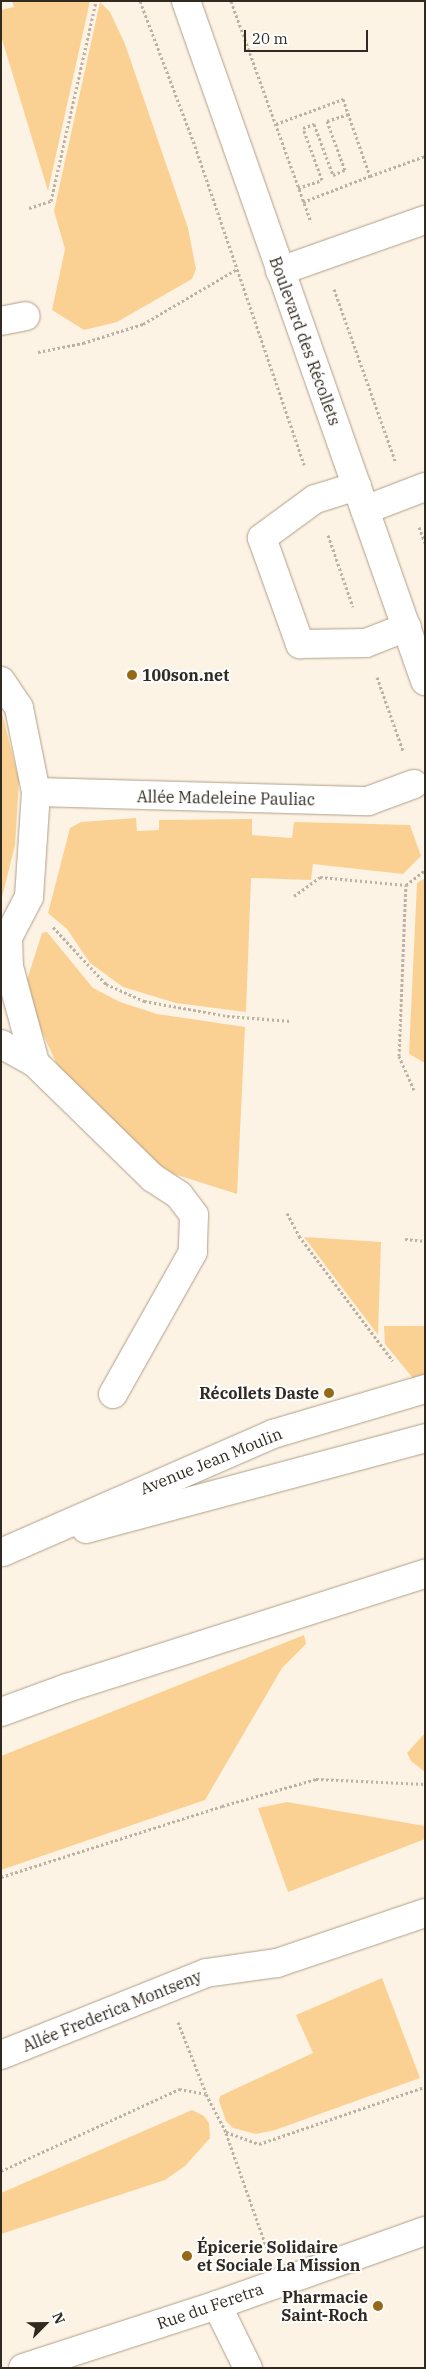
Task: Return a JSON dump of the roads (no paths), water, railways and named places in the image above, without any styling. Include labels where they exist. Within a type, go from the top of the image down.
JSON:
[{"type":"street","name":"Boulevard des Récollets","points":[[186,1],[425,681]]},
{"type":"street","points":[[280,271],[425,220]]},
{"type":"street","points":[[407,628],[366,643],[300,644],[262,538],[315,499],[361,498],[416,491]]},
{"type":"street","points":[[1,682],[19,708],[36,792],[29,898],[4,945],[35,1063]]},
{"type":"street","name":"Allée Madeleine Pauliac","points":[[36,792],[368,801],[414,784]]},
{"type":"street","points":[[1,1044],[35,1063],[152,1178],[179,1195],[194,1215],[193,1252],[113,1394]]},
{"type":"street","name":"Avenue Jean Moulin","points":[[2,1552],[273,1434],[420,1390]]},
{"type":"street","name":"Avenue Jean Moulin","points":[[2,1552],[425,1438]]},
{"type":"street","points":[[1,1712],[67,1688],[425,1574]]},
{"type":"street","name":"Allée Frederica Montseny","points":[[1,2056],[206,1973],[277,1963],[425,1913]]},
{"type":"street","name":"Rue du Feretra","points":[[23,2368],[217,2305],[425,2231]]},
{"type":"street","points":[[217,2305],[248,2368]]},
{"type":"place","name":"100son.net","points":[[132,675]]},
{"type":"place","name":"Récollets Daste","points":[[329,1393]]},
{"type":"place","name":"Épicerie Solidaire et Sociale La Mission","points":[[187,2256]]},
{"type":"place","name":"Pharmacie Saint-Roch","points":[[378,2306]]}]
